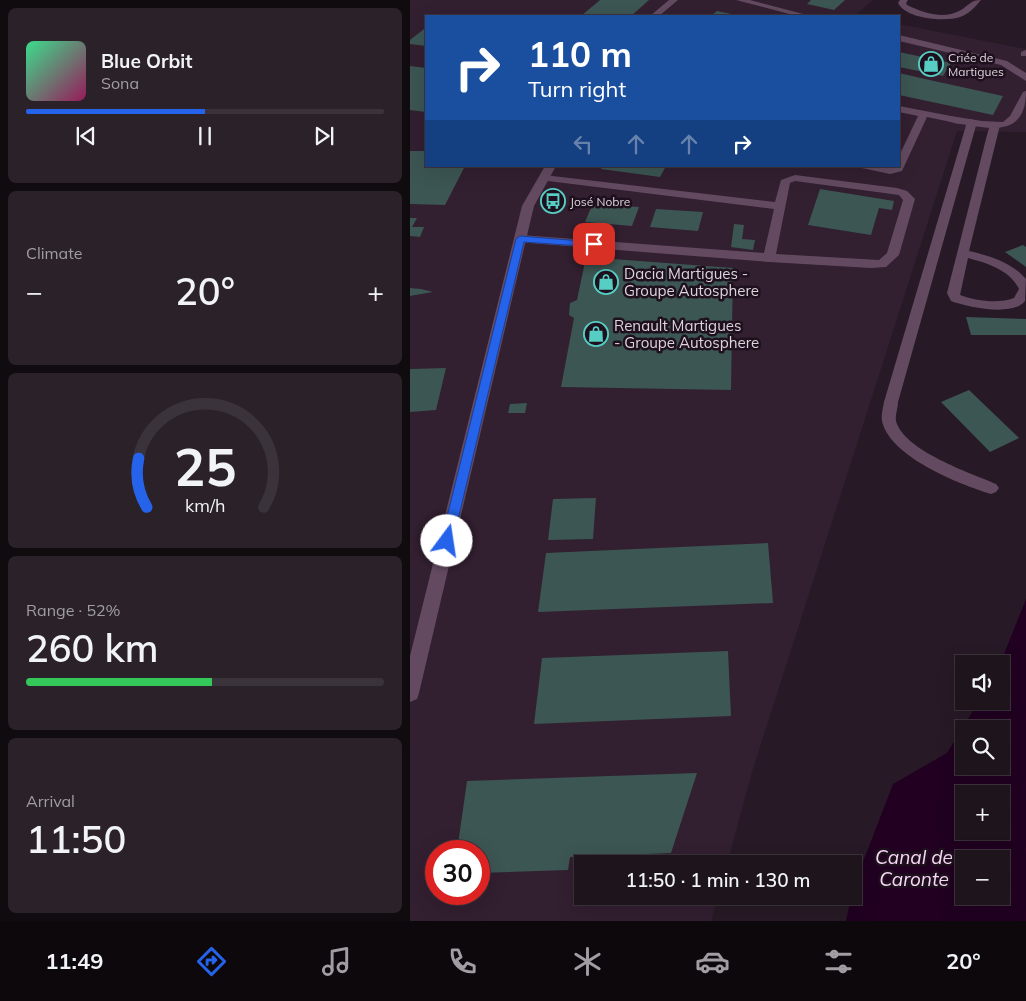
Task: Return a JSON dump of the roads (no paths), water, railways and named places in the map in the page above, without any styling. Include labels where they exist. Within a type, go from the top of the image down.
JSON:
[{"type":"street","points":[[655,15],[674,0]]},
{"type":"street","points":[[740,0],[803,15]]},
{"type":"street","points":[[904,0],[902,3],[904,8],[938,17],[965,12],[977,0]]},
{"type":"street","points":[[900,38],[1004,63],[1014,68],[1026,78]]},
{"type":"street","points":[[900,109],[995,125],[1008,124],[1024,101]]},
{"type":"street","points":[[900,165],[924,114]]},
{"type":"street","points":[[972,122],[891,402],[889,422],[898,440],[919,455],[990,488]]},
{"type":"street","points":[[962,253],[989,259],[1024,283],[1025,289],[1019,301],[1009,305],[969,303],[955,298],[953,293],[962,253],[995,125]]},
{"type":"street","points":[[871,167],[890,171],[899,167]]},
{"type":"street","points":[[410,693],[528,206],[548,172],[780,206]]},
{"type":"street","points":[[520,239],[769,258],[882,264],[893,255],[909,199],[903,193],[897,191],[789,178],[785,182],[769,258]]},
{"type":"water","name":"Canal de Caronte","points":[[1026,599],[1026,921],[846,921],[849,905],[862,905],[862,865],[893,784],[947,753],[955,740],[955,775],[1010,775],[1010,720],[967,720],[973,710],[1010,710],[1010,655],[1004,655]]},
{"type":"place","name":"Criée de Martigues","points":[[931,64]]},
{"type":"place","name":"José Nobre","points":[[553,201]]},
{"type":"place","name":"Dacia Martigues - Groupe Autosphere","points":[[606,282]]},
{"type":"place","name":"Renault Martigues - Groupe Autosphere","points":[[596,334]]}]
